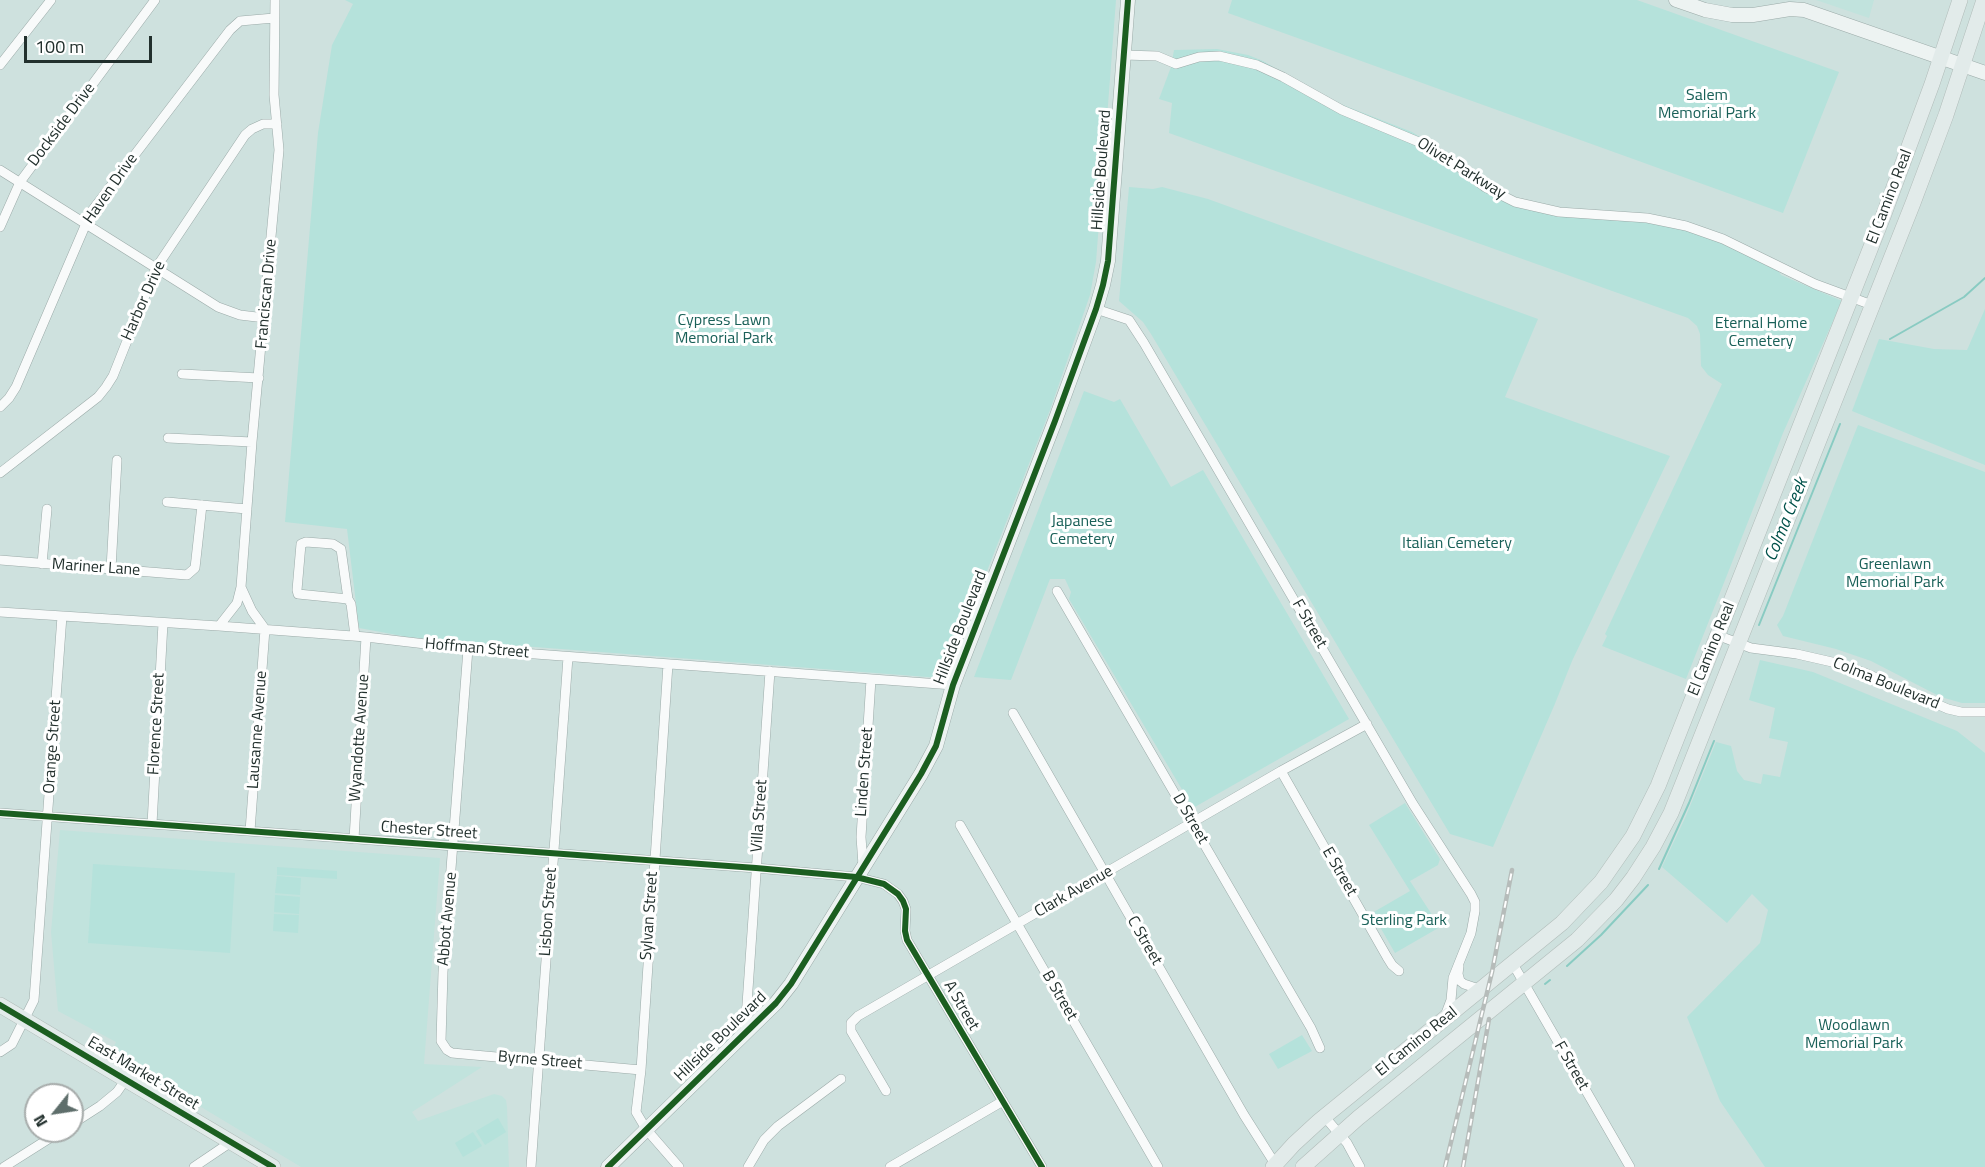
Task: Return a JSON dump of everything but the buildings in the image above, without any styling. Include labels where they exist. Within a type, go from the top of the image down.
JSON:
[{"type":"main road","name":"Hillside Boulevard","points":[[608,1167],[776,1003],[791,984],[936,747],[953,685],[1096,309],[1108,261],[1128,0]]},
{"type":"main road","points":[[1676,0],[1712,12],[1732,15],[1790,9],[1804,10],[1985,73]]},
{"type":"main road","name":"El Camino Real","points":[[1275,1166],[1294,1144],[1324,1116],[1548,935],[1582,903],[1607,875],[1628,844],[1654,794],[1851,297],[1904,162],[1960,0]]},
{"type":"main road","name":"El Camino Real","points":[[1303,1167],[1339,1134],[1577,940],[1628,886],[1648,855],[1674,805],[1928,164],[1984,0]]},
{"type":"main road","name":"East Market Street","points":[[0,1005],[273,1167]]},
{"type":"street","points":[[0,65],[51,0]]},
{"type":"street","name":"Dockside Drive","points":[[0,227],[20,182],[155,0]]},
{"type":"street","name":"Franciscan Drive","points":[[219,626],[237,603],[242,587],[252,442],[279,150],[274,94],[275,0]]},
{"type":"street","name":"Haven Drive","points":[[0,407],[16,387],[85,223],[100,200],[230,30],[240,21],[274,18]]},
{"type":"street","name":"Olivet Parkway","points":[[1124,54],[1157,56],[1176,64],[1209,56],[1257,65],[1342,110],[1426,146],[1454,163],[1485,187],[1515,202],[1559,212],[1676,222],[1713,235],[1815,284],[1872,306]]},
{"type":"street","name":"Harbor Drive","points":[[0,473],[98,396],[106,387],[156,268],[245,135],[263,124],[278,124]]},
{"type":"street","points":[[0,170],[218,307],[240,315],[265,318]]},
{"type":"street","name":"F Street","points":[[1096,309],[1129,320],[1144,343],[1413,804],[1475,902],[1471,933],[1453,978],[1450,1000],[1443,1021]]},
{"type":"street","points":[[182,374],[259,378]]},
{"type":"street","points":[[168,438],[252,442]]},
{"type":"street","points":[[111,569],[117,460]]},
{"type":"street","points":[[167,502],[247,510]]},
{"type":"street","name":"Mariner Lane","points":[[0,560],[182,575],[192,572],[195,568],[202,506]]},
{"type":"street","points":[[42,564],[47,509]]},
{"type":"street","points":[[348,599],[298,594],[301,544],[306,542],[333,544],[339,547],[343,557],[355,636]]},
{"type":"street","name":"Franciscan Drive","points":[[242,587],[252,611],[265,629]]},
{"type":"street","name":"D Street","points":[[1057,591],[1311,1028],[1320,1048]]},
{"type":"street","name":"Hoffman Street","points":[[0,612],[265,629],[366,637],[468,650],[953,685]]},
{"type":"street","name":"Orange Street","points":[[0,1052],[12,1044],[34,1000],[62,616]]},
{"type":"street","name":"Florence Street","points":[[152,824],[163,623]]},
{"type":"street","name":"Lausanne Avenue","points":[[250,831],[265,629]]},
{"type":"street","name":"Colma Boulevard","points":[[1717,635],[1751,648],[1797,654],[1832,662],[1865,673],[1948,709],[1961,712],[1985,712]]},
{"type":"street","name":"Wyandotte Avenue","points":[[354,839],[366,637]]},
{"type":"street","name":"Abbot Avenue","points":[[443,1045],[440,1036],[468,650]]},
{"type":"street","name":"Lisbon Street","points":[[531,1167],[568,657]]},
{"type":"street","name":"Sylvan Street","points":[[646,1129],[636,1112],[641,1070],[668,664]]},
{"type":"street","name":"Villa Street","points":[[746,1033],[770,671]]},
{"type":"street","name":"Linden Street","points":[[860,871],[871,679]]},
{"type":"street","name":"C Street","points":[[1013,713],[1275,1166]]},
{"type":"street","name":"Clark Avenue","points":[[886,1092],[851,1031],[851,1023],[858,1016],[1281,771],[1367,724]]},
{"type":"street","name":"E Street","points":[[1281,771],[1384,953],[1399,971]]},
{"type":"street","name":"Chester Street","points":[[0,813],[756,868],[860,871]]},
{"type":"street","name":"B Street","points":[[960,825],[1158,1167]]},
{"type":"street","name":"A Street","points":[[860,871],[898,894],[906,909],[907,940],[1042,1167]]},
{"type":"street","points":[[1459,964],[1460,981],[1469,987],[1484,988]]},
{"type":"street","name":"F Street","points":[[1513,964],[1630,1167]]},
{"type":"street","name":"Byrne Street","points":[[443,1045],[452,1053],[641,1070]]},
{"type":"street","points":[[84,1116],[117,1092],[126,1079]]},
{"type":"street","points":[[748,1167],[764,1140],[778,1126],[841,1079]]},
{"type":"street","points":[[890,1167],[1003,1101]]},
{"type":"street","points":[[1324,1116],[1339,1134],[1360,1167]]},
{"type":"street","points":[[646,1129],[673,1165]]},
{"type":"street","points":[[194,1167],[231,1142]]},
{"type":"street","points":[[4,1167],[42,1143]]},
{"type":"shaded area","points":[[1816,0],[1874,0],[1869,18]]},
{"type":"shaded area","points":[[60,830],[440,858],[424,1064],[482,1067],[412,1112],[418,1121],[494,1094],[502,1096],[506,1100],[507,1107],[509,1167],[301,1167],[111,1053],[116,1042],[58,1011],[51,932]]},
{"type":"green space","name":"Cypress Lawn Memorial Park","points":[[345,0],[1116,0],[1096,262],[1090,295],[1050,410],[946,676],[941,678],[456,641],[408,637],[359,628],[347,529],[285,522],[318,133],[332,45],[353,4]]},
{"type":"green space","name":"Salem Memorial Park","points":[[1232,0],[1637,0],[1839,72],[1783,213],[1228,13]]},
{"type":"green space","name":"Eternal Home Cemetery","points":[[1217,49],[1248,55],[1263,61],[1328,99],[1412,132],[1431,144],[1468,174],[1523,204],[1689,227],[1761,259],[1766,266],[1776,267],[1781,275],[1842,301],[1783,433],[1686,679],[1602,646],[1607,636],[1605,634],[1722,384],[1708,375],[1701,366],[1700,334],[1697,326],[1688,318],[1169,133],[1172,103],[1159,99],[1171,67],[1174,50]]},
{"type":"green space","name":"Italian Cemetery","points":[[1129,187],[1153,189],[1162,187],[1208,199],[1538,319],[1505,397],[1670,456],[1572,661],[1493,847],[1450,834],[1151,334],[1143,322],[1119,301]]},
{"type":"green space","points":[[1985,309],[1985,465],[1852,411],[1879,339],[1934,349],[1967,350]]},
{"type":"green space","name":"Japanese Cemetery","points":[[1084,391],[1114,402],[1120,399],[1171,487],[1203,470],[1349,719],[1193,808],[1069,599],[1071,592],[1065,579],[1050,579],[1011,680],[974,677]]},
{"type":"green space","name":"Greenlawn Memorial Park","points":[[1858,425],[1985,472],[1985,703],[1962,703],[1941,697],[1871,661],[1836,649],[1783,636],[1777,625],[1783,616]]},
{"type":"green space","name":"Woodlawn Memorial Park","points":[[1760,660],[1813,672],[1957,731],[1985,753],[1985,1167],[1765,1167],[1720,1101],[1687,1017],[1760,943],[1768,910],[1752,894],[1727,923],[1662,867],[1686,816],[1716,742],[1731,746],[1737,771],[1744,780],[1761,784],[1763,774],[1780,777],[1788,742],[1769,738],[1775,708],[1749,700]]},
{"type":"green space","name":"Sterling Park","points":[[1405,803],[1440,859],[1438,865],[1410,881],[1440,927],[1395,953],[1372,913],[1410,891],[1369,825]]},
{"type":"green space","points":[[93,864],[235,873],[230,953],[88,943]]},
{"type":"green space","points":[[277,867],[337,871],[337,879],[277,875]]},
{"type":"green space","points":[[277,876],[301,878],[300,895],[275,893]]},
{"type":"green space","points":[[275,895],[300,897],[299,914],[274,912]]},
{"type":"green space","points":[[274,914],[299,915],[298,933],[273,931]]},
{"type":"green space","points":[[1302,1035],[1312,1051],[1278,1069],[1269,1054]]},
{"type":"green space","points":[[498,1118],[506,1132],[485,1145],[476,1131]]},
{"type":"green space","points":[[473,1132],[482,1146],[463,1157],[455,1143]]},
{"type":"waterway","name":"Colma Creek","points":[[1890,339],[1964,297],[1985,278]]},
{"type":"waterway","name":"Colma Creek","points":[[1759,625],[1840,424]]},
{"type":"waterway","name":"Colma Creek","points":[[1659,869],[1714,741]]},
{"type":"waterway","name":"Colma Creek","points":[[1567,966],[1601,935],[1648,885]]},
{"type":"waterway","name":"Colma Creek","points":[[1545,984],[1550,980]]},
{"type":"railway","points":[[1445,1167],[1492,972],[1512,870]]},
{"type":"railway","points":[[1463,1167],[1489,1019]]},
{"type":"cycle path","points":[[608,1167],[776,1003],[791,984],[936,746],[953,685],[1055,421],[1103,285],[1108,261],[1128,0]]},
{"type":"cycle path","points":[[0,813],[756,868],[856,877],[884,884],[898,894],[903,901],[906,909],[907,940],[1042,1167]]},
{"type":"cycle path","points":[[0,1005],[273,1167]]}]
